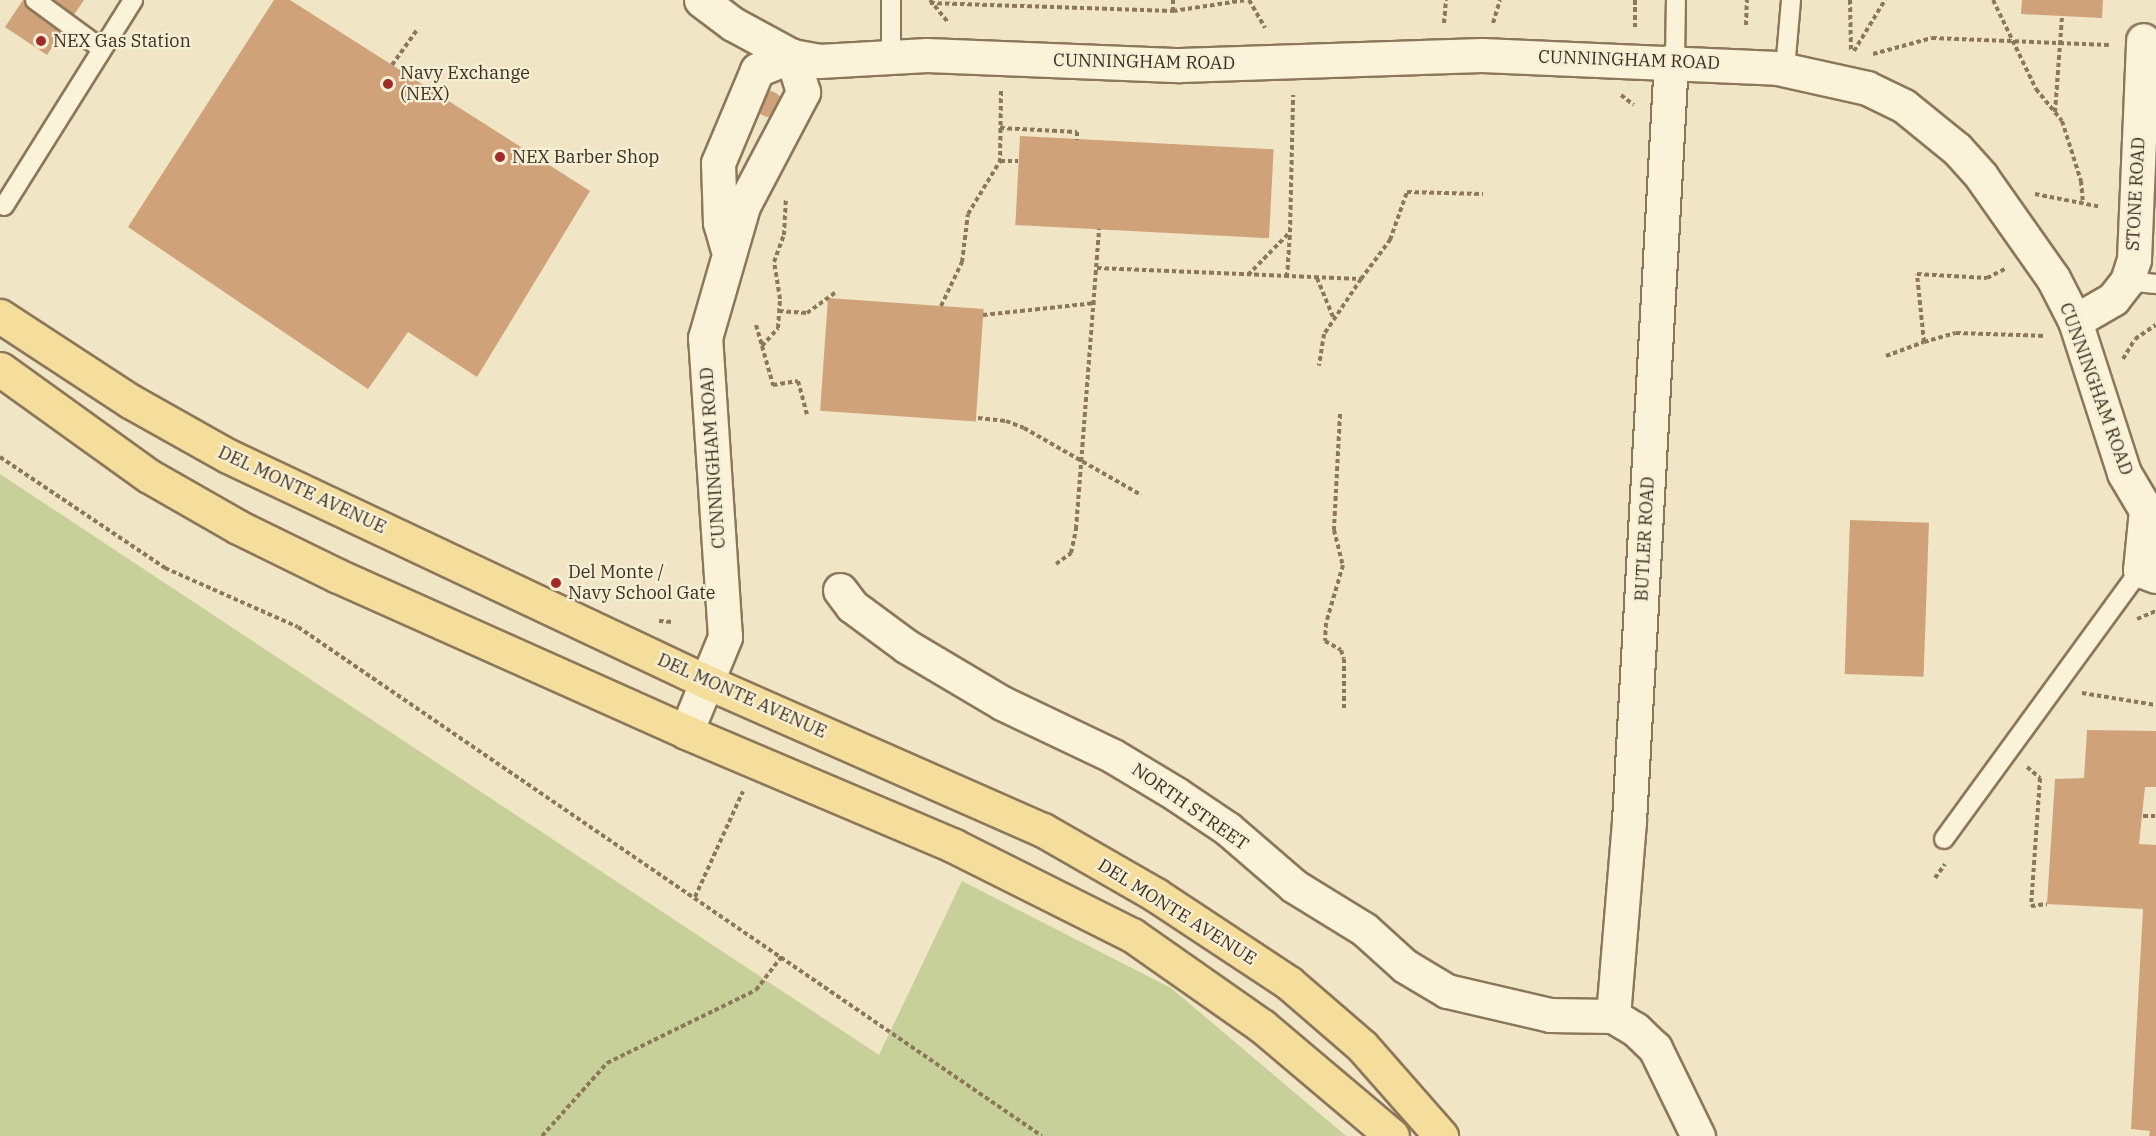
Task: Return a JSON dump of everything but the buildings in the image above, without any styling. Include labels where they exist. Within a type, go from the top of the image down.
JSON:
[{"type":"main road","name":"DEL MONTE AVENUE","points":[[0,315],[130,401],[228,456],[707,682],[1043,830],[1156,895],[1288,983],[1362,1046],[1441,1136]]},
{"type":"main road","points":[[0,369],[149,476],[238,527],[338,576],[686,732],[954,846],[1132,935],[1262,1026],[1392,1136]]},
{"type":"street","points":[[701,0],[733,24],[792,56]]},
{"type":"street","name":"STONE ROAD","points":[[2064,329],[2142,283],[2134,259],[2143,46]]},
{"type":"street","name":"CUNNINGHAM ROAD","points":[[686,732],[725,637],[705,338],[743,206],[803,92],[792,56],[819,61],[927,55],[1180,65],[1482,55],[1673,61],[1785,69],[1867,88],[1929,124],[1984,180],[2053,278],[2064,329],[2124,473],[2146,510],[2148,573]]},
{"type":"street","points":[[729,251],[720,223],[718,163],[757,70],[792,56]]},
{"type":"street","name":"BUTLER ROAD","points":[[1613,1016],[1630,810],[1673,61]]},
{"type":"street","name":"NORTH STREET","points":[[840,590],[852,606],[906,646],[1002,703],[1113,756],[1176,794],[1228,829],[1294,886],[1364,929],[1405,966],[1447,991],[1550,1015],[1613,1016]]},
{"type":"street","points":[[1613,1016],[1635,1029],[1655,1048],[1698,1136]]},
{"type":"lane","points":[[35,0],[102,49]]},
{"type":"lane","points":[[4,206],[133,0]]},
{"type":"lane","points":[[891,0],[891,57]]},
{"type":"lane","points":[[1673,61],[1676,0]]},
{"type":"lane","points":[[1785,69],[1791,0]]},
{"type":"lane","points":[[1944,839],[2008,751],[2148,573]]},
{"type":"path","points":[[1173,0],[1173,11]]},
{"type":"path","points":[[930,1],[1173,11],[1246,0]]},
{"type":"path","points":[[1635,0],[1635,27]]},
{"type":"path","points":[[1746,25],[1747,0]]},
{"type":"path","points":[[1850,0],[1851,56]]},
{"type":"path","points":[[1993,0],[2036,89],[2062,121],[2081,181],[2082,203]]},
{"type":"path","points":[[930,1],[950,24]]},
{"type":"path","points":[[2055,113],[2062,16]]},
{"type":"path","points":[[392,65],[417,30]]},
{"type":"path","points":[[1869,55],[1932,38],[2143,46]]},
{"type":"path","points":[[941,306],[962,262],[968,214],[1000,161],[1001,84]]},
{"type":"path","points":[[1287,277],[1294,88]]},
{"type":"path","points":[[1000,128],[1077,132],[1077,140]]},
{"type":"path","points":[[1000,161],[1018,161]]},
{"type":"path","points":[[1319,366],[1324,334],[1333,317],[1390,240],[1407,192],[1483,194]]},
{"type":"path","points":[[762,346],[778,328],[779,311],[774,262],[784,235],[786,196]]},
{"type":"path","points":[[1056,564],[1071,553],[1083,462],[1099,229]]},
{"type":"path","points":[[1248,275],[1290,232]]},
{"type":"path","points":[[1924,342],[1917,274],[1987,278],[2014,265]]},
{"type":"path","points":[[1097,268],[1361,279]]},
{"type":"path","points":[[1317,278],[1333,317]]},
{"type":"path","points":[[779,311],[807,313],[836,292]]},
{"type":"path","points":[[983,315],[1095,303]]},
{"type":"path","points":[[756,325],[773,385],[798,381],[807,415]]},
{"type":"path","points":[[1887,356],[1956,333],[2064,329]]},
{"type":"path","points":[[1340,414],[1334,530],[1342,565],[1326,622],[1325,640],[1341,650],[1344,658],[1344,709]]},
{"type":"path","points":[[978,418],[1015,424],[1141,495]]},
{"type":"path","points":[[0,457],[157,564],[210,591],[298,627],[1042,1136]]},
{"type":"path","points":[[2069,691],[2156,705]]},
{"type":"path","points":[[2008,751],[2040,778],[2031,906],[2048,904]]},
{"type":"path","points":[[695,897],[746,784]]},
{"type":"path","points":[[2143,816],[2156,816]]},
{"type":"path","points":[[542,1136],[607,1063],[756,990],[782,956]]},
{"type":"green space","points":[[0,474],[879,1055],[962,881],[1171,988],[1346,1136],[0,1136]]},
{"type":"place","name":"NEX Gas Station","points":[[41,41]]},
{"type":"place","name":"Navy Exchange (NEX)","points":[[388,84]]},
{"type":"place","name":"NEX Barber Shop","points":[[500,157]]},
{"type":"place","name":"Del Monte / Navy School Gate","points":[[556,583]]}]
